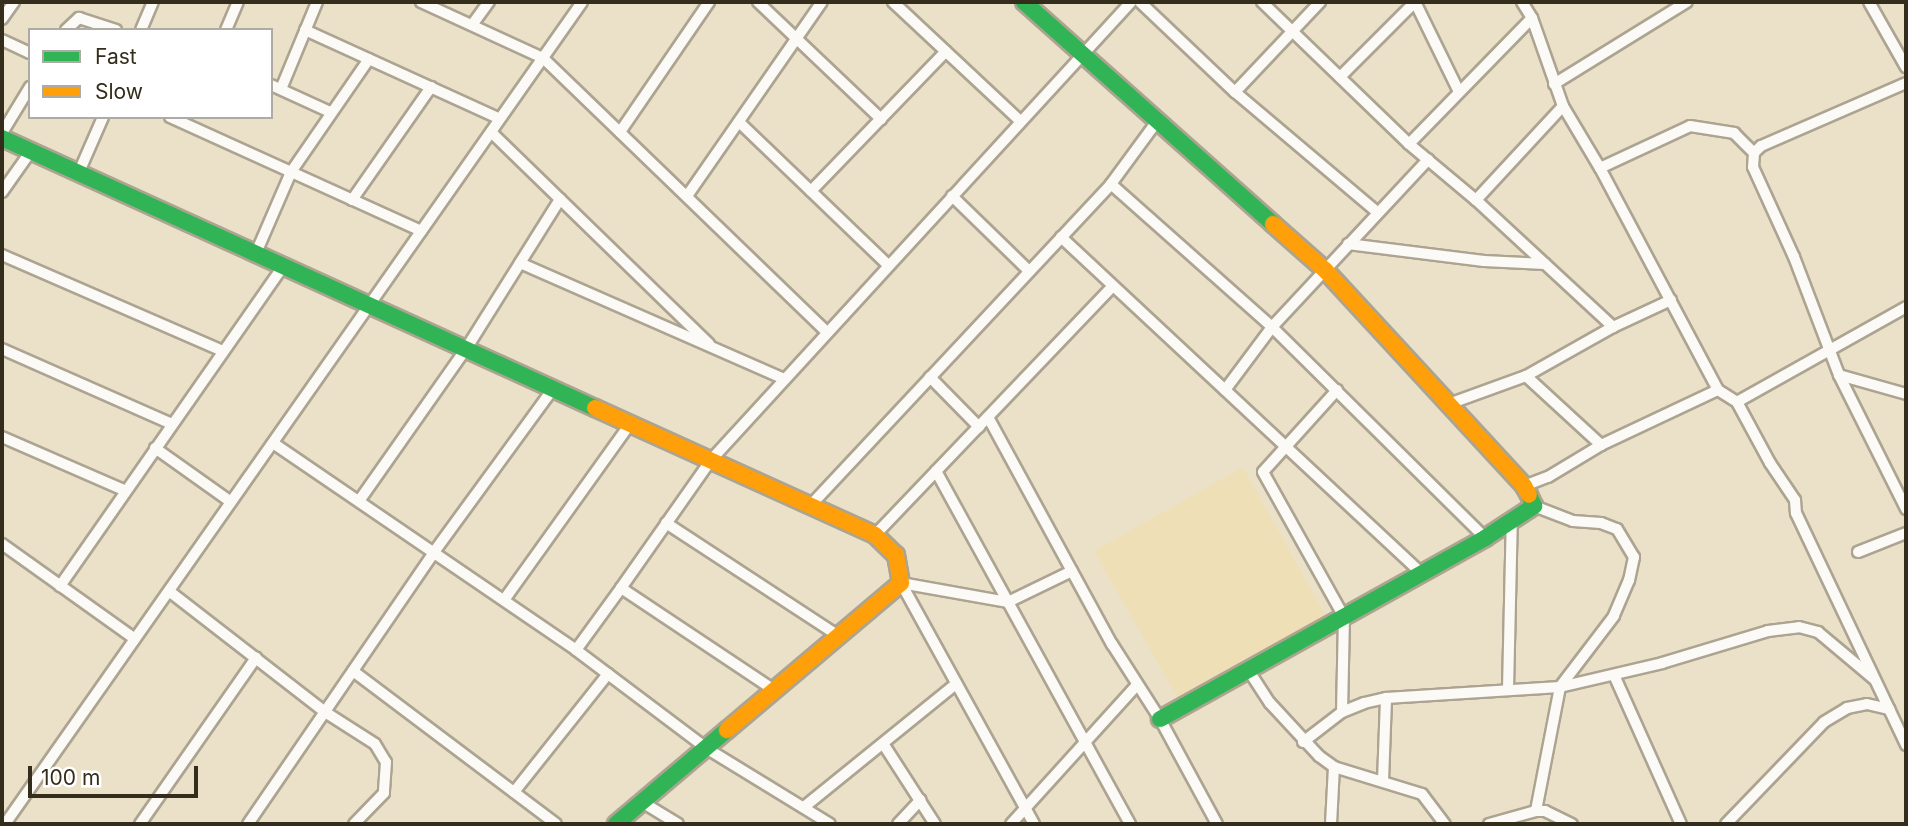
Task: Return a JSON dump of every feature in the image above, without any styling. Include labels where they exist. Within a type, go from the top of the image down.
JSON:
[{"type":"street","points":[[2,19],[14,2]]},
{"type":"street","points":[[145,28],[153,2]]},
{"type":"street","points":[[227,28],[238,2]]},
{"type":"street","points":[[317,2],[276,87],[330,112]]},
{"type":"street","points":[[421,2],[543,58],[827,332]]},
{"type":"street","points":[[472,25],[489,2]]},
{"type":"street","points":[[5,824],[582,2]]},
{"type":"street","points":[[620,132],[709,2]]},
{"type":"street","points":[[758,2],[881,119]]},
{"type":"street","points":[[687,197],[822,2]]},
{"type":"street","points":[[893,2],[1020,121]]},
{"type":"street","points":[[1024,2],[1080,55],[1158,120],[1325,270],[1446,405],[1524,486],[1534,506],[1573,521],[1601,523],[1617,529],[1634,557],[1629,580],[1614,616],[1560,687],[1536,811]]},
{"type":"street","points":[[576,650],[711,460],[1131,2]]},
{"type":"street","points":[[1140,2],[1235,92],[1377,212]]},
{"type":"street","points":[[1262,2],[1409,144],[1476,200],[1613,327]]},
{"type":"street","points":[[1235,92],[1320,2]]},
{"type":"street","points":[[1340,77],[1415,2],[1460,92]]},
{"type":"street","points":[[1522,2],[1532,18],[1563,106],[1600,168],[1718,390],[1737,402],[1795,500],[1796,513],[1906,745]]},
{"type":"street","points":[[1554,84],[1687,2]]},
{"type":"street","points":[[1869,2],[1906,67]]},
{"type":"street","points":[[68,28],[79,18],[110,28]]},
{"type":"street","points":[[1409,144],[1532,18]]},
{"type":"street","points":[[305,30],[500,119]]},
{"type":"street","points":[[2,40],[28,53]]},
{"type":"street","points":[[811,191],[946,51]]},
{"type":"street","points":[[256,253],[291,172],[369,59]]},
{"type":"street","points":[[1754,153],[1761,146],[1906,83]]},
{"type":"street","points":[[352,200],[431,87]]},
{"type":"street","points":[[28,90],[2,135],[31,151],[875,535],[896,555],[901,583],[1034,824]]},
{"type":"street","points":[[1476,200],[1563,106]]},
{"type":"street","points":[[79,173],[102,119]]},
{"type":"street","points":[[174,119],[421,231]]},
{"type":"street","points":[[810,506],[1111,184],[1158,120]]},
{"type":"street","points":[[739,122],[888,265]]},
{"type":"street","points":[[1600,168],[1690,126],[1734,133],[1754,153],[1757,179],[1794,257],[1839,375],[1906,509]]},
{"type":"street","points":[[491,132],[709,344]]},
{"type":"street","points":[[2,192],[31,151]]},
{"type":"street","points":[[1225,390],[1272,327],[1428,160]]},
{"type":"street","points":[[1111,184],[1272,327],[1485,538]]},
{"type":"street","points":[[952,195],[1029,271]]},
{"type":"street","points":[[359,501],[466,349],[561,200]]},
{"type":"street","points":[[1061,237],[1421,573]]},
{"type":"street","points":[[1348,244],[1484,261],[1545,264]]},
{"type":"street","points":[[2,256],[223,351]]},
{"type":"street","points":[[520,263],[785,379]]},
{"type":"street","points":[[60,586],[283,266]]},
{"type":"street","points":[[875,535],[1113,286]]},
{"type":"street","points":[[1446,405],[1526,376],[1613,327],[1671,300]]},
{"type":"street","points":[[1737,402],[1906,307]]},
{"type":"street","points":[[2,349],[172,424]]},
{"type":"street","points":[[1839,375],[1906,394]]},
{"type":"street","points":[[1526,376],[1601,445]]},
{"type":"street","points":[[930,377],[979,427]]},
{"type":"street","points":[[248,824],[434,552],[553,389]]},
{"type":"street","points":[[1337,390],[1266,467],[1264,478],[1344,617],[1342,712]]},
{"type":"street","points":[[1524,486],[1548,477],[1601,445],[1718,390]]},
{"type":"street","points":[[988,417],[1072,571],[1137,685],[1160,719],[1217,824]]},
{"type":"street","points":[[504,600],[630,424]]},
{"type":"street","points":[[2,437],[126,491]]},
{"type":"street","points":[[273,443],[576,650],[706,748],[830,824]]},
{"type":"street","points":[[155,449],[231,502]]},
{"type":"street","points":[[936,471],[1130,824]]},
{"type":"street","points":[[1160,719],[1485,538],[1534,506]]},
{"type":"street","points":[[1508,689],[1512,519]]},
{"type":"street","points":[[666,523],[839,636]]},
{"type":"street","points":[[1858,552],[1906,533]]},
{"type":"street","points":[[2,544],[135,639]]},
{"type":"street","points":[[901,583],[1008,602],[1072,571]]},
{"type":"street","points":[[616,824],[901,583]]},
{"type":"street","points":[[621,588],[774,690]]},
{"type":"street","points":[[169,591],[325,712],[375,744],[386,762],[384,793],[354,824]]},
{"type":"street","points":[[1303,741],[1342,712],[1386,698],[1560,687],[1769,631],[1799,627],[1828,639],[1877,682]]},
{"type":"street","points":[[140,824],[256,658]]},
{"type":"street","points":[[353,671],[556,824]]},
{"type":"street","points":[[1249,671],[1270,704],[1303,741],[1335,767],[1422,793],[1445,824]]},
{"type":"street","points":[[514,792],[608,674]]},
{"type":"street","points":[[1614,674],[1681,824]]},
{"type":"street","points":[[804,807],[884,745],[956,684]]},
{"type":"street","points":[[1012,824],[1137,685]]},
{"type":"street","points":[[1383,781],[1386,698]]},
{"type":"street","points":[[1726,824],[1825,722],[1847,708],[1867,704],[1889,709]]},
{"type":"street","points":[[884,745],[936,824]]},
{"type":"street","points":[[1331,824],[1335,767]]},
{"type":"street","points":[[898,824],[920,800]]},
{"type":"street","points":[[642,802],[678,824]]},
{"type":"street","points":[[1489,824],[1536,811],[1545,811],[1572,824]]},
{"type":"shaded area","points":[[1243,467],[1326,616],[1179,700],[1094,551]]},
{"type":"traffic: fast","points":[[1024,2],[1273,224]]},
{"type":"traffic: fast","points":[[2,138],[595,408]]},
{"type":"traffic: fast","points":[[1160,719],[1485,538],[1534,506],[1529,495]]},
{"type":"traffic: fast","points":[[616,824],[727,730]]},
{"type":"traffic: slow","points":[[1273,224],[1325,270],[1524,486],[1529,495]]},
{"type":"traffic: slow","points":[[595,408],[875,535],[896,555],[901,583],[727,730]]}]
